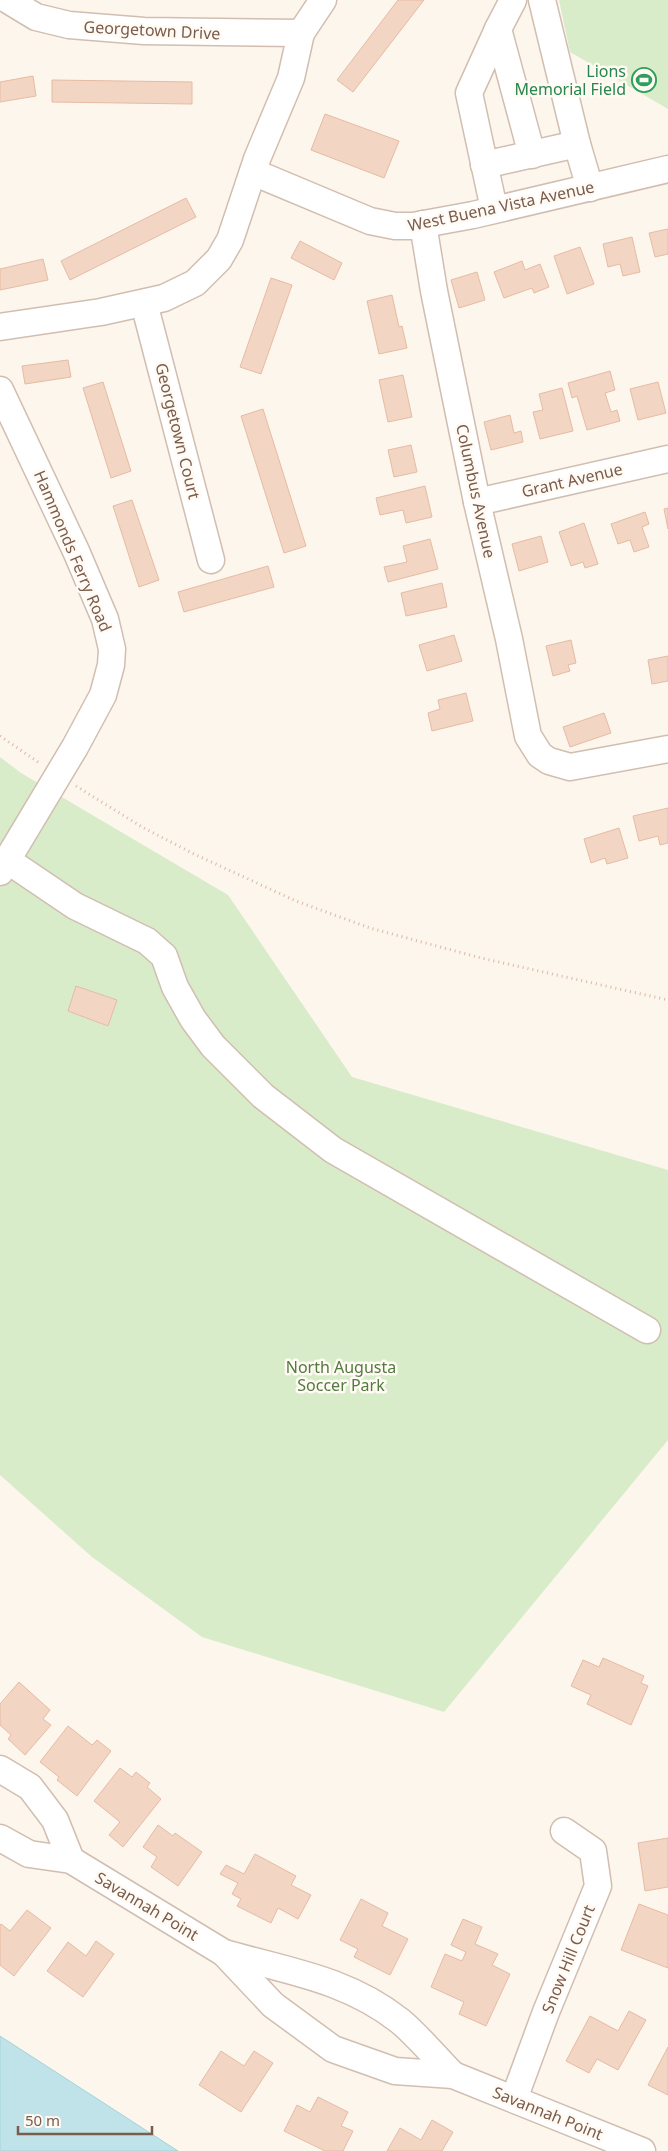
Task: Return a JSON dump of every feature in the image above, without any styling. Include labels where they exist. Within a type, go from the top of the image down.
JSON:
[{"type":"street","name":"Georgetown Drive","points":[[8,0],[36,17],[69,25],[144,31],[301,33]]},
{"type":"street","points":[[0,327],[101,312],[164,298],[180,292],[194,283],[218,259],[230,240],[253,172],[291,78],[301,33],[323,0]]},
{"type":"street","points":[[494,209],[469,93],[513,0]]},
{"type":"street","points":[[542,0],[577,144],[590,188]]},
{"type":"street","points":[[498,29],[532,155]]},
{"type":"street","points":[[484,165],[577,144]]},
{"type":"street","name":"West Buena Vista Avenue","points":[[253,172],[370,222],[395,226],[423,224],[668,170]]},
{"type":"street","name":"Columbus Avenue","points":[[423,224],[434,291],[477,502],[509,638],[528,736],[540,755],[549,761],[570,767],[668,749]]},
{"type":"street","name":"Georgetown Court","points":[[144,303],[211,560]]},
{"type":"street","name":"Hammonds Ferry Road","points":[[0,390],[76,551],[110,634],[111,665],[103,695],[75,747],[4,866]]},
{"type":"street","name":"Grant Avenue","points":[[477,502],[668,459]]},
{"type":"street","points":[[4,866],[75,906],[147,941],[164,956],[175,987],[193,1019],[213,1046],[263,1096],[333,1150],[647,1330]]},
{"type":"street","points":[[0,1769],[30,1787],[55,1820],[71,1860]]},
{"type":"street","name":"Snow Hill Court","points":[[514,2098],[546,2012],[598,1886],[593,1851],[564,1831]]},
{"type":"street","name":"Savannah Point","points":[[0,1838],[29,1854],[71,1860],[224,1953],[273,2005],[333,2049],[395,2071],[453,2075],[642,2151]]},
{"type":"street","name":"Savannah Point","points":[[224,1953],[320,1978],[368,2000],[400,2022],[453,2075]]},
{"type":"path","points":[[0,736],[142,827],[194,854],[296,901],[370,928],[481,958],[668,1000]]},
{"type":"green space","name":"Lions Memorial Field","points":[[559,0],[668,0],[668,109],[570,52]]},
{"type":"green space","name":"North Augusta Soccer Park","points":[[0,757],[21,773],[228,895],[352,1077],[668,1170],[668,1440],[444,1712],[202,1637],[92,1557],[0,1475]]},
{"type":"water","points":[[0,2036],[178,2151],[0,2151]]},
{"type":"building","points":[[398,0],[424,0],[353,92],[337,80]]},
{"type":"building","points":[[33,76],[36,96],[0,102],[0,82]]},
{"type":"building","points":[[52,80],[192,82],[192,104],[52,102]]},
{"type":"building","points":[[325,114],[399,141],[384,178],[311,150]]},
{"type":"building","points":[[186,198],[196,217],[70,280],[61,261]]},
{"type":"building","points":[[668,229],[668,254],[655,257],[649,233]]},
{"type":"building","points":[[632,237],[640,272],[623,276],[620,264],[608,267],[603,244]]},
{"type":"building","points":[[300,241],[342,263],[334,280],[291,258]]},
{"type":"building","points":[[580,247],[594,284],[567,294],[554,256]]},
{"type":"building","points":[[43,259],[48,280],[0,290],[0,269]]},
{"type":"building","points":[[522,261],[525,270],[540,264],[549,287],[534,293],[532,288],[504,298],[494,272]]},
{"type":"building","points":[[477,272],[485,300],[459,308],[451,280]]},
{"type":"building","points":[[271,278],[292,285],[261,374],[240,367]]},
{"type":"building","points":[[392,295],[399,327],[402,326],[407,348],[379,354],[367,301]]},
{"type":"building","points":[[68,360],[71,377],[25,384],[22,366]]},
{"type":"building","points":[[610,371],[615,390],[605,393],[611,412],[617,410],[620,421],[587,430],[577,396],[572,398],[568,383]]},
{"type":"building","points":[[403,375],[412,417],[388,422],[379,380]]},
{"type":"building","points":[[103,382],[131,471],[111,478],[83,388]]},
{"type":"building","points":[[658,382],[666,413],[638,420],[630,389]]},
{"type":"building","points":[[562,388],[573,431],[540,439],[533,412],[543,410],[539,394]]},
{"type":"building","points":[[263,409],[306,546],[284,553],[241,416]]},
{"type":"building","points":[[510,415],[514,433],[521,431],[523,442],[491,450],[484,422]]},
{"type":"building","points":[[411,445],[417,472],[394,477],[388,450]]},
{"type":"building","points":[[425,486],[432,517],[406,523],[403,510],[380,515],[376,498]]},
{"type":"building","points":[[132,500],[159,580],[139,587],[113,506]]},
{"type":"building","points":[[668,508],[668,529],[664,509]]},
{"type":"building","points":[[645,512],[649,524],[642,527],[649,547],[634,552],[630,540],[618,544],[611,524]]},
{"type":"building","points":[[584,523],[598,564],[585,568],[583,562],[571,566],[559,532]]},
{"type":"building","points":[[541,536],[548,562],[519,571],[512,544]]},
{"type":"building","points":[[430,539],[438,569],[388,582],[384,567],[407,562],[403,546]]},
{"type":"building","points":[[268,566],[274,587],[184,612],[178,592]]},
{"type":"building","points":[[442,583],[447,607],[406,616],[401,593]]},
{"type":"building","points":[[454,635],[462,661],[427,671],[419,645]]},
{"type":"building","points":[[571,640],[576,663],[568,665],[570,671],[553,676],[546,646]]},
{"type":"building","points":[[668,656],[668,681],[652,684],[648,660]]},
{"type":"building","points":[[466,693],[473,721],[432,731],[428,713],[440,709],[438,700]]},
{"type":"building","points":[[604,713],[611,733],[570,747],[563,727]]},
{"type":"building","points":[[668,808],[668,843],[660,845],[658,836],[639,841],[633,816]]},
{"type":"building","points":[[619,828],[628,858],[607,864],[605,858],[591,863],[584,839]]},
{"type":"building","points":[[76,986],[117,1000],[108,1026],[68,1011]]},
{"type":"building","points":[[603,1658],[644,1676],[641,1683],[648,1686],[631,1725],[587,1704],[591,1695],[571,1686],[583,1660],[599,1667]]},
{"type":"building","points":[[19,1682],[50,1710],[43,1719],[51,1725],[25,1755],[8,1739],[11,1735],[0,1725],[0,1704]]},
{"type":"building","points":[[68,1726],[92,1745],[97,1740],[111,1751],[77,1796],[57,1780],[59,1777],[40,1762]]},
{"type":"building","points":[[120,1768],[132,1777],[136,1772],[150,1783],[147,1787],[161,1799],[123,1847],[109,1835],[120,1822],[94,1801]]},
{"type":"building","points":[[158,1825],[173,1836],[175,1833],[202,1852],[178,1886],[151,1867],[157,1857],[143,1847]]},
{"type":"building","points":[[668,1838],[668,1887],[645,1891],[638,1843]]},
{"type":"building","points":[[255,1854],[296,1876],[291,1885],[311,1895],[298,1919],[278,1908],[271,1923],[237,1906],[241,1899],[232,1894],[238,1883],[220,1874],[226,1865],[244,1874]]},
{"type":"building","points":[[361,1899],[388,1913],[382,1926],[408,1939],[390,1975],[354,1957],[358,1949],[340,1940]]},
{"type":"building","points":[[639,1904],[668,1915],[668,1968],[621,1950]]},
{"type":"building","points":[[27,1910],[51,1928],[14,1976],[0,1965],[0,1925],[10,1931]]},
{"type":"building","points":[[463,1919],[482,1927],[475,1944],[498,1954],[492,1965],[510,1974],[486,2026],[459,2014],[464,2002],[431,1987],[445,1954],[462,1961],[466,1952],[451,1945]]},
{"type":"building","points":[[96,1941],[114,1954],[83,1997],[47,1971],[68,1942],[86,1956]]},
{"type":"building","points":[[629,2011],[646,2020],[618,2070],[597,2059],[589,2073],[566,2061],[590,2016],[618,2031]]},
{"type":"building","points":[[668,2047],[668,2095],[648,2085]]},
{"type":"building","points":[[221,2051],[244,2066],[254,2051],[273,2063],[241,2112],[199,2085]]},
{"type":"building","points":[[318,2097],[348,2112],[341,2126],[353,2131],[343,2151],[325,2151],[284,2131],[297,2105],[310,2112]]},
{"type":"building","points":[[432,2120],[453,2132],[442,2151],[387,2151],[400,2128],[421,2140]]},
{"type":"place","name":"Lions Memorial Field","points":[[644,80]]}]
